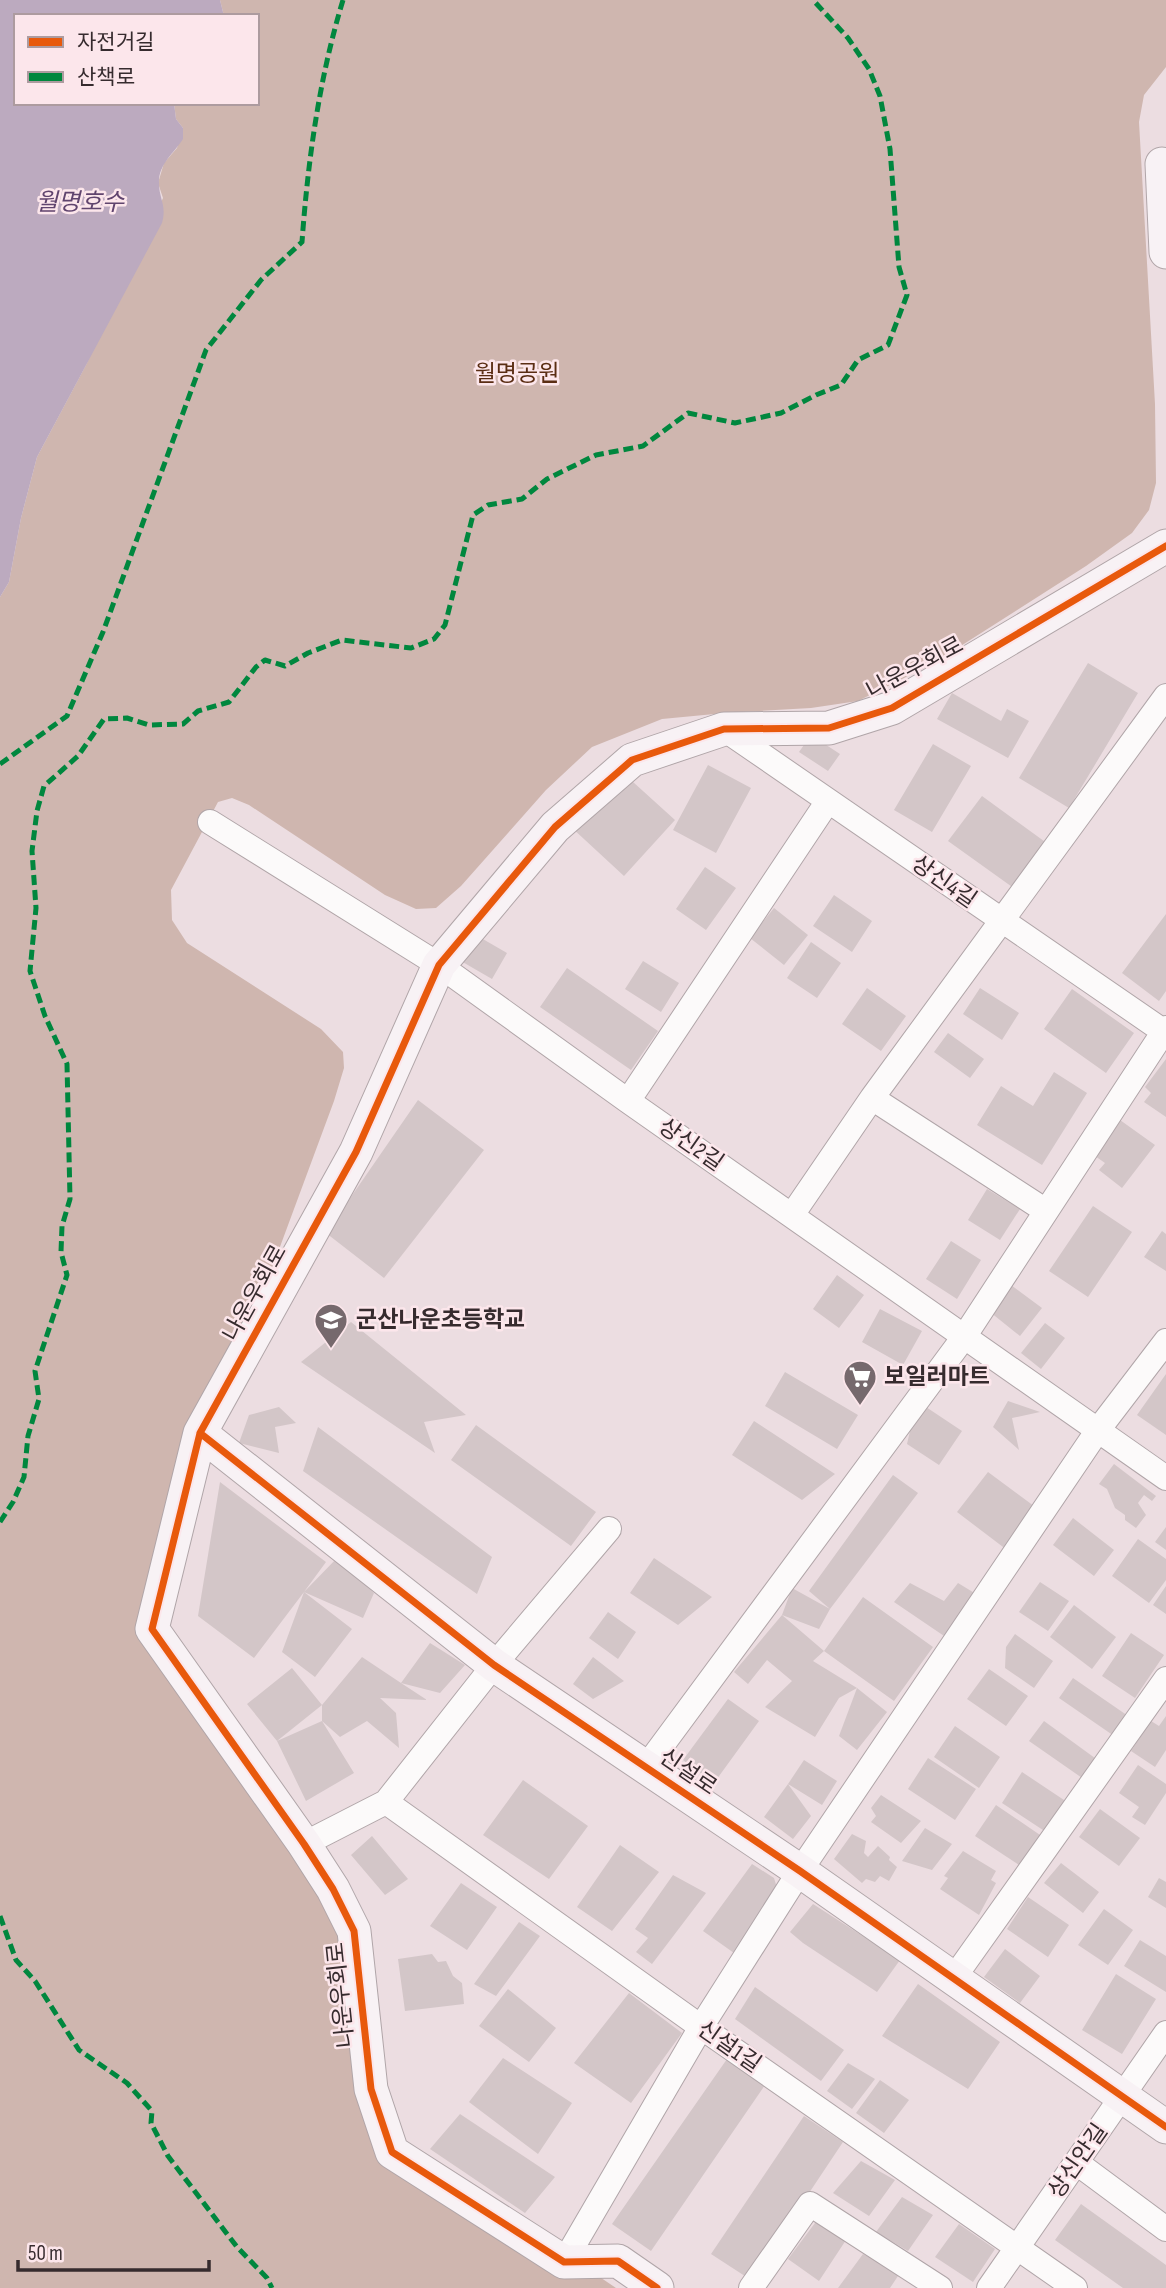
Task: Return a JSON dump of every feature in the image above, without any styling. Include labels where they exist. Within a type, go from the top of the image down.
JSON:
[{"type":"street","points":[[1166,165],[1162,164],[1166,252]]},
{"type":"street","name":"나운우회로","points":[[564,2262],[392,2152],[371,2090],[354,1931],[333,1889],[304,1844],[152,1629],[200,1433],[356,1152],[439,965],[555,827],[632,760],[724,730],[829,728],[892,708],[1166,547]]},
{"type":"street","points":[[792,1215],[873,1098],[1166,696]]},
{"type":"street","name":"상신4길","points":[[724,730],[1001,922],[1165,1031]]},
{"type":"street","points":[[628,1101],[828,801]]},
{"type":"street","name":"상신2길","points":[[210,821],[439,965],[628,1101],[1166,1478]]},
{"type":"street","points":[[646,1767],[964,1337],[1165,1031]]},
{"type":"street","points":[[873,1098],[1046,1211]]},
{"type":"street","points":[[564,2262],[701,2027],[800,1871],[1098,1430],[1166,1341]]},
{"type":"street","name":"신설로","points":[[200,1433],[494,1665],[800,1871],[1166,2127]]},
{"type":"street","points":[[304,1844],[386,1802],[494,1665],[609,1529]]},
{"type":"street","points":[[953,1979],[1166,1679]]},
{"type":"street","name":"신설1길","points":[[386,1802],[701,2027],[1019,2246],[1075,2288]]},
{"type":"street","name":"상신안길","points":[[989,2288],[1166,2033]]},
{"type":"street","points":[[1077,2163],[1166,2229]]},
{"type":"street","points":[[751,2288],[810,2204],[940,2288]]},
{"type":"street","points":[[564,2262],[618,2261],[656,2288]]},
{"type":"green space","name":"월명공원","points":[[220,0],[1166,0],[1166,67],[1144,95],[1139,122],[1155,404],[1156,483],[1149,510],[1132,533],[1086,566],[934,663],[858,701],[811,708],[662,719],[592,747],[546,790],[461,886],[436,908],[416,909],[385,895],[249,805],[232,798],[218,802],[171,890],[172,920],[187,943],[321,1029],[343,1052],[344,1068],[244,1344],[165,1613],[174,1638],[343,1875],[384,2103],[400,2142],[616,2288],[0,2288],[0,597],[9,582],[21,518],[37,457],[86,365],[163,198],[158,183],[164,163],[177,148],[183,128],[176,119],[174,105],[259,105],[259,14],[224,14]]},
{"type":"water","name":"월명호수","points":[[0,0],[220,0],[224,14],[14,14],[14,105],[174,105],[176,119],[183,128],[183,139],[164,165],[159,177],[164,211],[162,223],[37,457],[21,518],[9,582],[0,597]]},
{"type":"building","points":[[1088,663],[1138,693],[1069,808],[1019,778]]},
{"type":"building","points":[[952,693],[1001,721],[1007,709],[1029,721],[1008,758],[937,719]]},
{"type":"building","points":[[811,735],[840,754],[828,771],[799,752]]},
{"type":"building","points":[[933,744],[971,766],[932,832],[894,810]]},
{"type":"building","points":[[708,765],[751,788],[716,853],[673,830]]},
{"type":"building","points":[[622,772],[675,820],[624,876],[571,827]]},
{"type":"building","points":[[982,796],[1048,844],[1015,889],[948,841]]},
{"type":"building","points":[[705,867],[736,888],[706,930],[676,909]]},
{"type":"building","points":[[834,895],[872,921],[852,952],[813,926]]},
{"type":"building","points":[[774,908],[808,935],[784,965],[750,938]]},
{"type":"building","points":[[1166,914],[1166,991],[1159,1001],[1122,973]]},
{"type":"building","points":[[469,931],[507,953],[492,979],[454,957]]},
{"type":"building","points":[[811,942],[841,963],[817,998],[787,978]]},
{"type":"building","points":[[643,961],[679,983],[661,1012],[625,989]]},
{"type":"building","points":[[567,968],[658,1031],[631,1070],[540,1007]]},
{"type":"building","points":[[867,988],[906,1016],[881,1051],[842,1024]]},
{"type":"building","points":[[980,988],[1019,1013],[1002,1040],[963,1014]]},
{"type":"building","points":[[1072,989],[1134,1033],[1106,1073],[1044,1029]]},
{"type":"building","points":[[948,1033],[984,1059],[970,1078],[934,1052]]},
{"type":"building","points":[[1166,1059],[1166,1117],[1144,1102],[1151,1093],[1145,1087]]},
{"type":"building","points":[[1054,1072],[1087,1093],[1042,1165],[977,1125],[1001,1086],[1033,1106]]},
{"type":"building","points":[[418,1100],[484,1150],[384,1278],[326,1233]]},
{"type":"building","points":[[1120,1120],[1155,1145],[1122,1188],[1099,1170],[1105,1163],[1095,1156]]},
{"type":"building","points":[[987,1189],[1020,1209],[1000,1240],[968,1220]]},
{"type":"building","points":[[1093,1206],[1132,1232],[1088,1297],[1049,1271]]},
{"type":"building","points":[[1162,1231],[1166,1234],[1166,1271],[1144,1257]]},
{"type":"building","points":[[951,1241],[981,1260],[957,1299],[926,1279]]},
{"type":"building","points":[[837,1275],[864,1295],[839,1328],[813,1309]]},
{"type":"building","points":[[1011,1285],[1042,1308],[1020,1336],[990,1312]]},
{"type":"building","points":[[880,1309],[922,1331],[903,1365],[862,1342]]},
{"type":"building","points":[[351,1322],[466,1415],[424,1422],[435,1453],[301,1362]]},
{"type":"building","points":[[1045,1323],[1065,1338],[1041,1369],[1021,1353]]},
{"type":"building","points":[[785,1372],[858,1415],[837,1449],[765,1406]]},
{"type":"building","points":[[1166,1374],[1166,1435],[1137,1415]]},
{"type":"building","points":[[917,1401],[962,1431],[939,1465],[907,1444]]},
{"type":"building","points":[[1008,1401],[1040,1412],[1012,1418],[1019,1450],[993,1427]]},
{"type":"building","points":[[279,1407],[296,1423],[275,1427],[279,1453],[239,1443],[249,1415]]},
{"type":"building","points":[[754,1421],[835,1474],[802,1500],[732,1455]]},
{"type":"building","points":[[476,1425],[596,1512],[571,1546],[451,1460]]},
{"type":"building","points":[[318,1427],[492,1557],[477,1594],[303,1471]]},
{"type":"building","points":[[1114,1464],[1156,1496],[1152,1501],[1144,1495],[1138,1503],[1146,1515],[1136,1528],[1125,1520],[1125,1515],[1115,1508],[1107,1489],[1099,1484]]},
{"type":"building","points":[[988,1472],[1038,1509],[1007,1550],[957,1512]]},
{"type":"building","points":[[893,1475],[918,1493],[830,1609],[809,1591]]},
{"type":"building","points":[[220,1482],[326,1562],[254,1658],[198,1616]]},
{"type":"building","points":[[1073,1518],[1114,1550],[1094,1576],[1053,1545]]},
{"type":"building","points":[[1166,1527],[1166,1550],[1155,1542]]},
{"type":"building","points":[[1138,1539],[1166,1559],[1166,1580],[1149,1603],[1112,1576]]},
{"type":"building","points":[[337,1558],[374,1593],[363,1618],[304,1592]]},
{"type":"building","points":[[654,1558],[712,1597],[678,1625],[630,1593]]},
{"type":"building","points":[[1040,1582],[1069,1601],[1048,1631],[1019,1612]]},
{"type":"building","points":[[910,1583],[944,1601],[958,1583],[981,1597],[950,1640],[894,1602]]},
{"type":"building","points":[[1166,1586],[1166,1614],[1153,1605]]},
{"type":"building","points":[[792,1588],[830,1609],[819,1629],[782,1615]]},
{"type":"building","points":[[304,1592],[352,1629],[315,1677],[282,1652]]},
{"type":"building","points":[[863,1597],[933,1647],[894,1701],[824,1651]]},
{"type":"building","points":[[1074,1605],[1116,1637],[1092,1669],[1050,1637]]},
{"type":"building","points":[[608,1612],[636,1632],[618,1659],[589,1638]]},
{"type":"building","points":[[782,1615],[824,1651],[813,1661],[857,1688],[839,1698],[815,1737],[765,1707],[792,1681],[767,1660],[748,1684],[734,1672]]},
{"type":"building","points":[[1131,1633],[1164,1655],[1135,1698],[1102,1676]]},
{"type":"building","points":[[1015,1634],[1053,1661],[1034,1688],[1005,1668],[1006,1647]]},
{"type":"building","points":[[430,1643],[465,1665],[440,1693],[401,1683]]},
{"type":"building","points":[[362,1657],[427,1700],[380,1698],[396,1713],[399,1748],[367,1721],[340,1737],[322,1721],[322,1705]]},
{"type":"building","points":[[593,1657],[624,1681],[593,1699],[573,1684]]},
{"type":"building","points":[[292,1668],[322,1705],[277,1741],[247,1704]]},
{"type":"building","points":[[989,1669],[1028,1696],[1006,1726],[967,1699]]},
{"type":"building","points":[[1073,1678],[1131,1718],[1117,1738],[1059,1698]]},
{"type":"building","points":[[857,1688],[887,1712],[857,1750],[839,1736]]},
{"type":"building","points":[[728,1699],[759,1721],[714,1783],[683,1760]]},
{"type":"building","points":[[1166,1716],[1166,1750],[1155,1767],[1131,1751],[1151,1721],[1159,1726]]},
{"type":"building","points":[[322,1721],[354,1773],[306,1801],[277,1741]]},
{"type":"building","points":[[1044,1721],[1099,1761],[1085,1780],[1029,1741]]},
{"type":"building","points":[[955,1726],[1000,1757],[979,1788],[934,1757]]},
{"type":"building","points":[[928,1758],[976,1789],[955,1820],[908,1789]]},
{"type":"building","points":[[804,1760],[837,1781],[822,1805],[788,1784]]},
{"type":"building","points":[[1138,1765],[1166,1784],[1166,1793],[1145,1825],[1132,1817],[1139,1807],[1119,1793]]},
{"type":"building","points":[[1022,1772],[1070,1804],[1049,1834],[1002,1803]]},
{"type":"building","points":[[523,1780],[588,1826],[549,1879],[483,1835]]},
{"type":"building","points":[[788,1784],[811,1816],[793,1839],[764,1817]]},
{"type":"building","points":[[881,1795],[921,1821],[901,1843],[871,1822],[876,1816],[871,1808]]},
{"type":"building","points":[[996,1805],[1043,1837],[1022,1867],[975,1836]]},
{"type":"building","points":[[1100,1809],[1140,1838],[1119,1866],[1079,1837]]},
{"type":"building","points":[[925,1828],[952,1844],[932,1870],[902,1861]]},
{"type":"building","points":[[852,1834],[866,1841],[864,1853],[868,1857],[878,1846],[890,1857],[889,1860],[897,1867],[889,1881],[880,1876],[875,1882],[866,1879],[862,1883],[834,1859]]},
{"type":"building","points":[[372,1836],[408,1879],[385,1895],[351,1855]]},
{"type":"building","points":[[620,1845],[659,1872],[612,1931],[577,1907]]},
{"type":"building","points":[[963,1851],[996,1871],[991,1880],[996,1883],[979,1915],[940,1889],[948,1878],[944,1876]]},
{"type":"building","points":[[1061,1863],[1099,1892],[1083,1913],[1044,1883]]},
{"type":"building","points":[[752,1864],[774,1878],[778,1891],[734,1953],[703,1931]]},
{"type":"building","points":[[673,1875],[706,1893],[652,1964],[636,1952],[648,1938],[635,1929]]},
{"type":"building","points":[[1159,1878],[1166,1882],[1166,1908],[1148,1897]]},
{"type":"building","points":[[461,1883],[497,1907],[467,1950],[430,1926]]},
{"type":"building","points":[[1028,1897],[1069,1925],[1048,1957],[1007,1929]]},
{"type":"building","points":[[813,1904],[900,1960],[877,1992],[790,1932]]},
{"type":"building","points":[[1104,1909],[1133,1930],[1108,1965],[1078,1945]]},
{"type":"building","points":[[519,1922],[540,1936],[496,1996],[474,1984]]},
{"type":"building","points":[[1140,1940],[1166,1956],[1166,1992],[1124,1966]]},
{"type":"building","points":[[1005,1949],[1040,1976],[1020,2003],[984,1977]]},
{"type":"building","points":[[432,1954],[438,1962],[446,1961],[453,1976],[462,1983],[464,2004],[405,2011],[398,1959]]},
{"type":"building","points":[[1116,1974],[1156,1999],[1122,2054],[1082,2030]]},
{"type":"building","points":[[918,1984],[1000,2042],[968,2089],[882,2036]]},
{"type":"building","points":[[755,1987],[844,2050],[821,2081],[735,2019]]},
{"type":"building","points":[[508,1989],[556,2028],[529,2062],[479,2026]]},
{"type":"building","points":[[629,1993],[682,2033],[631,2103],[574,2063]]},
{"type":"building","points":[[503,2058],[572,2103],[538,2154],[469,2102]]},
{"type":"building","points":[[727,2059],[765,2085],[651,2251],[612,2224]]},
{"type":"building","points":[[848,2063],[875,2079],[852,2109],[827,2091]]},
{"type":"building","points":[[880,2080],[909,2100],[884,2133],[856,2113]]},
{"type":"building","points":[[460,2114],[555,2177],[525,2213],[430,2149]]},
{"type":"building","points":[[804,2116],[843,2142],[751,2280],[711,2254]]},
{"type":"building","points":[[861,2161],[895,2180],[869,2216],[833,2193]]},
{"type":"building","points":[[902,2197],[933,2215],[908,2251],[876,2232]]},
{"type":"building","points":[[1081,2204],[1166,2265],[1166,2288],[1123,2288],[1055,2240]]},
{"type":"building","points":[[818,2219],[846,2240],[819,2281],[788,2259]]},
{"type":"building","points":[[959,2224],[995,2249],[973,2282],[935,2257]]},
{"type":"building","points":[[863,2254],[900,2273],[890,2288],[838,2288]]},
{"type":"marked path","points":[[0,764],[67,716],[103,632],[206,350],[261,280],[302,242],[316,120],[327,60],[343,0]]},
{"type":"marked path","points":[[0,1522],[24,1477],[28,1436],[39,1399],[35,1371],[67,1275],[61,1252],[62,1226],[70,1199],[67,1064],[45,1016],[30,971],[36,908],[32,851],[37,811],[44,786],[78,756],[104,719],[127,718],[149,725],[183,724],[198,711],[229,702],[256,667],[265,660],[285,666],[308,653],[342,640],[411,648],[434,639],[445,625],[473,515],[488,505],[522,499],[547,479],[596,455],[643,446],[688,413],[735,423],[781,413],[841,385],[858,360],[888,345],[907,295],[899,267],[890,149],[880,96],[869,69],[848,38],[813,0]]},
{"type":"marked path","points":[[0,1916],[16,1960],[35,1981],[79,2050],[127,2083],[152,2111],[151,2123],[168,2156],[237,2247],[267,2278],[272,2288]]},
{"type":"cycle path","points":[[657,2288],[618,2261],[564,2262],[392,2152],[371,2089],[354,1931],[333,1889],[304,1844],[152,1629],[200,1433],[356,1152],[439,965],[555,827],[632,760],[724,729],[829,728],[892,708],[1166,546]]},
{"type":"cycle path","points":[[200,1433],[494,1665],[800,1871],[1166,2127]]},
{"type":"place","name":"군산나운초등학교","points":[[331,1350]]},
{"type":"place","name":"보일러마트","points":[[860,1407]]}]
